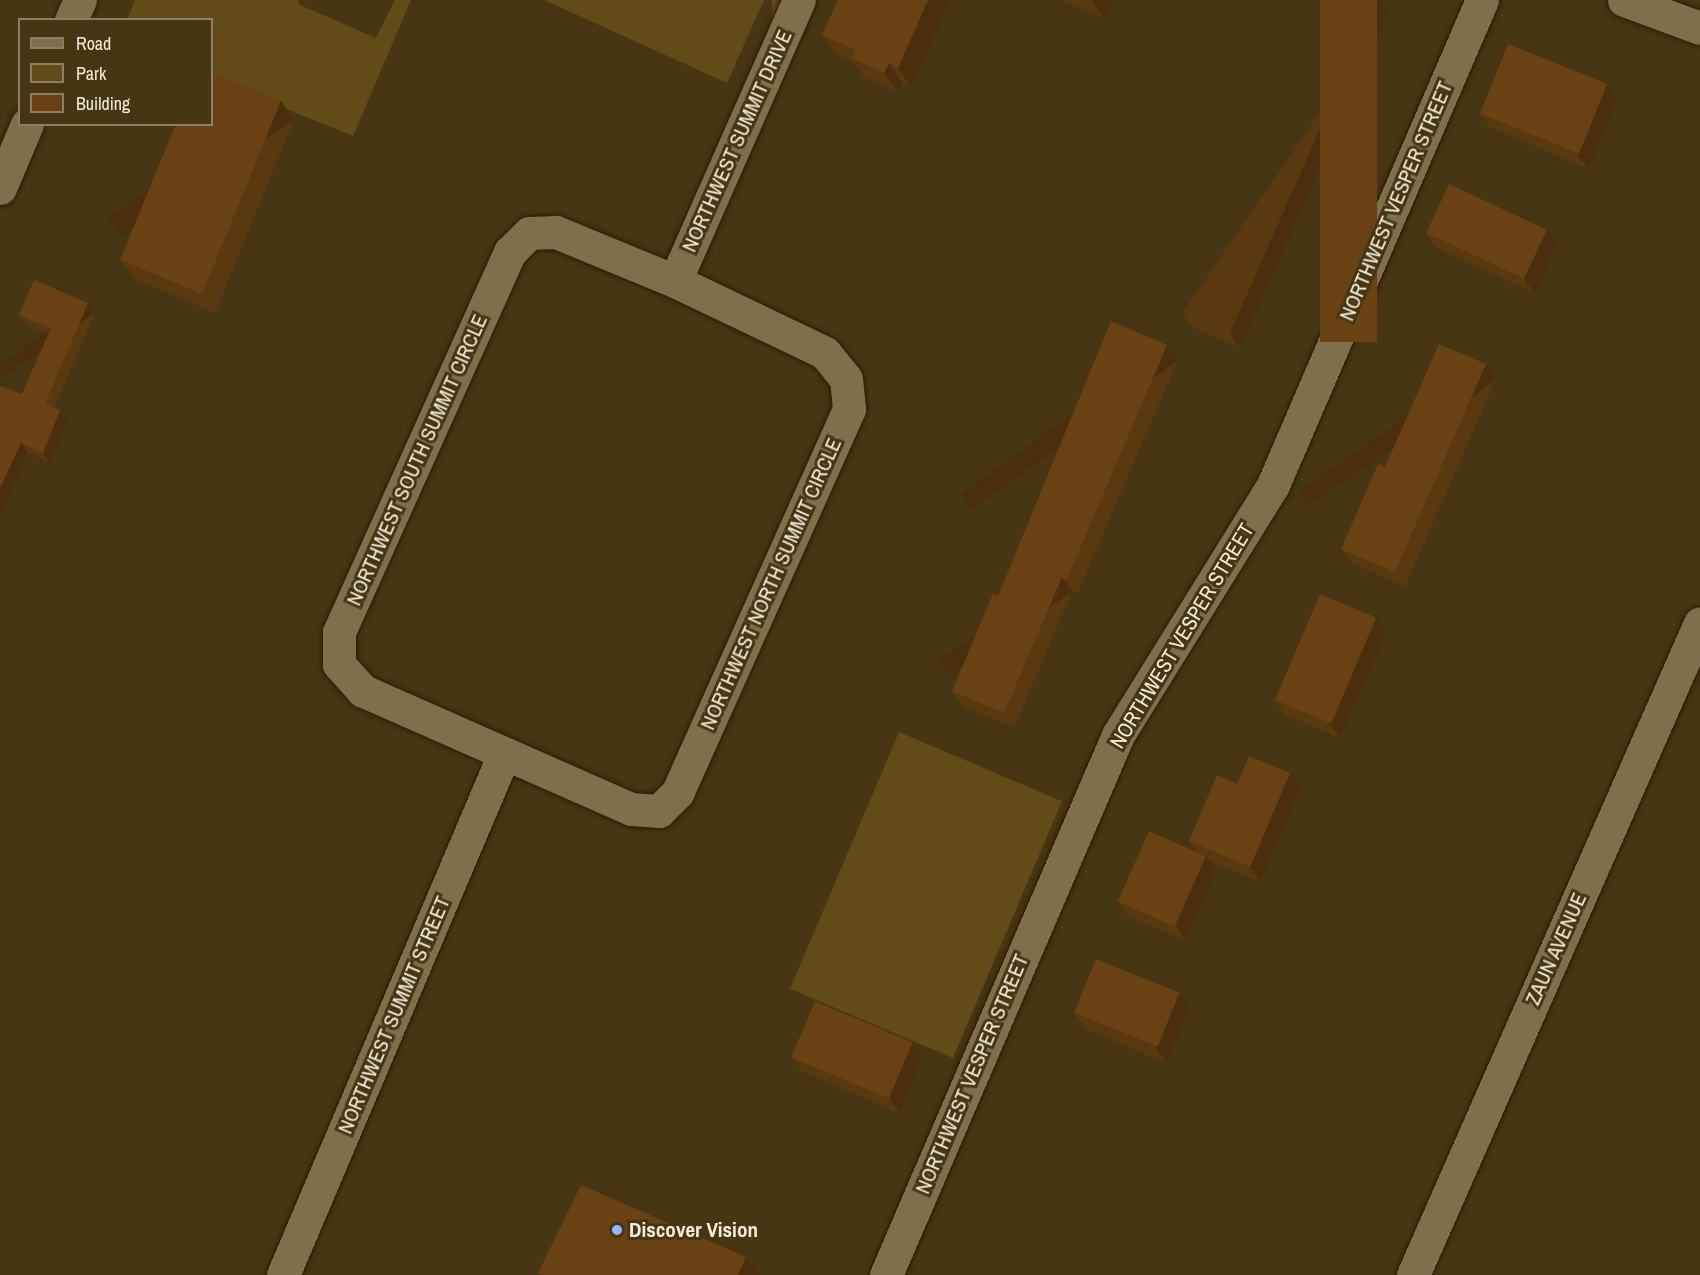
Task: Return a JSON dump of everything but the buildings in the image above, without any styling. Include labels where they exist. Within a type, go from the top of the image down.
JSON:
[{"type":"street","points":[[73,18],[80,0]]},
{"type":"street","name":"NORTHWEST SUMMIT DRIVE","points":[[675,281],[799,0]]},
{"type":"street","name":"NORTHWEST VESPER STREET","points":[[886,1275],[1118,735],[1273,485],[1482,0]]},
{"type":"street","points":[[1624,0],[1700,28]]},
{"type":"street","points":[[0,188],[26,126]]},
{"type":"street","name":"NORTHWEST SOUTH SUMMIT CIRCLE","points":[[504,754],[363,691],[339,664],[339,632],[510,252],[529,233],[556,232],[675,281]]},
{"type":"street","name":"NORTHWEST NORTH SUMMIT CIRCLE","points":[[504,754],[631,809],[659,811],[678,792],[849,409],[846,379],[825,353],[675,281]]},
{"type":"street","name":"ZAUN AVENUE","points":[[1413,1275],[1700,623]]},
{"type":"street","name":"NORTHWEST SUMMIT STREET","points":[[283,1275],[504,754]]},
{"type":"green space","points":[[135,0],[297,0],[300,5],[376,38],[395,0],[411,0],[353,136],[213,79],[213,18],[128,18]]},
{"type":"green space","points":[[544,0],[764,0],[727,83]]},
{"type":"green space","points":[[772,0],[779,0],[779,93],[772,93]]},
{"type":"green space","points":[[899,732],[1062,801],[953,1058],[790,989]]},
{"type":"place","name":"Discover Vision","points":[[617,1230]]}]
